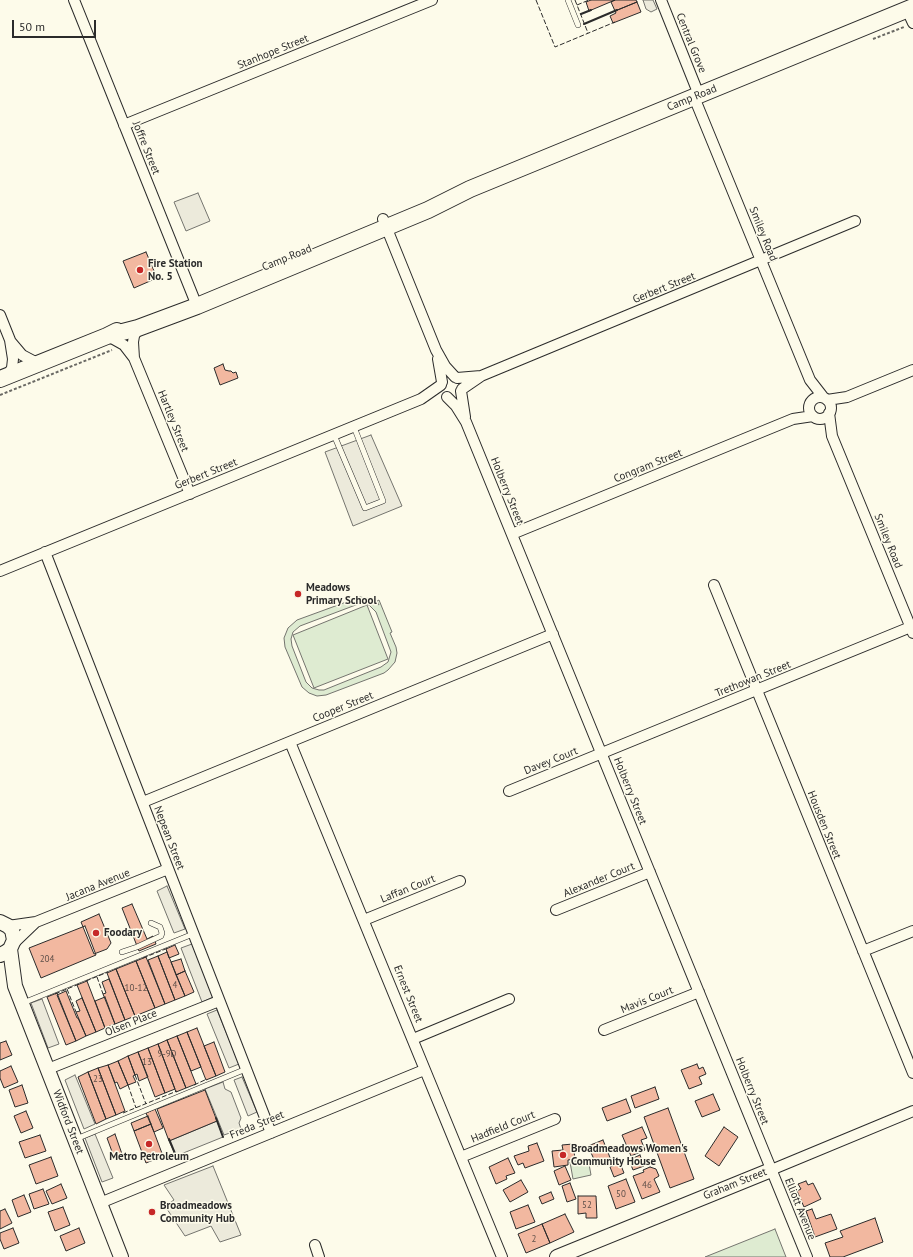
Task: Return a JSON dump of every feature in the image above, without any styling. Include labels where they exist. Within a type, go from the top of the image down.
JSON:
[{"type":"main road","name":"Camp Road","points":[[107,336],[138,328],[195,301],[384,224],[428,210],[470,188],[696,96],[911,13]]},
{"type":"main road","name":"Camp Road","points":[[3,378],[107,336],[136,320],[195,301]]},
{"type":"street","name":"Joffre Street","points":[[74,0],[195,301]]},
{"type":"street","name":"Stanhope Street","points":[[124,125],[432,0]]},
{"type":"street","name":"Central Grove","points":[[661,0],[696,96]]},
{"type":"street","name":"Smiley Road","points":[[696,96],[810,380],[826,399]]},
{"type":"street","name":"Gerbert Street","points":[[461,390],[482,376],[855,221]]},
{"type":"street","points":[[384,224],[436,350],[445,366],[461,383],[461,390],[454,397],[446,396],[441,390],[442,384],[436,350]]},
{"type":"street","points":[[0,315],[10,340],[13,359],[12,368],[3,378]]},
{"type":"street","name":"Hartley Street","points":[[134,358],[133,342],[138,328]]},
{"type":"street","name":"Hartley Street","points":[[107,336],[124,345],[134,358],[190,494]]},
{"type":"street","points":[[10,340],[22,355],[39,364]]},
{"type":"street","points":[[847,397],[822,418],[815,417],[811,414],[810,405],[818,397],[826,399],[847,397],[913,370]]},
{"type":"street","name":"Gerbert Street","points":[[456,378],[482,376]]},
{"type":"street","points":[[442,384],[449,377],[456,378]]},
{"type":"street","name":"Smiley Road","points":[[810,380],[810,405]]},
{"type":"street","name":"Gerbert Street","points":[[0,571],[421,399],[442,384]]},
{"type":"street","name":"Holberry Street","points":[[461,390],[466,422]]},
{"type":"street","name":"Gerbert Street","points":[[421,399],[446,396]]},
{"type":"street","name":"Holberry Street","points":[[446,396],[456,406],[466,422],[771,1170]]},
{"type":"street","points":[[826,399],[830,405],[830,412]]},
{"type":"street","name":"Congram Street","points":[[793,419],[810,405]]},
{"type":"street","name":"Smiley Road","points":[[830,412],[832,436],[912,629]]},
{"type":"street","name":"Smiley Road","points":[[815,417],[832,436]]},
{"type":"street","name":"Congram Street","points":[[512,534],[793,419],[815,417]]},
{"type":"street","name":"Nepean Street","points":[[45,552],[271,1133]]},
{"type":"street","name":"Housden Street","points":[[714,585],[913,1073]]},
{"type":"street","name":"Trethowan Street","points":[[601,753],[912,629]]},
{"type":"street","name":"Cooper Street","points":[[143,802],[553,634]]},
{"type":"street","name":"Ernest Street","points":[[290,742],[502,1257]]},
{"type":"street","name":"Davey Court","points":[[509,791],[601,753]]},
{"type":"street","name":"Jacana Avenue","points":[[8,950],[24,932],[36,922],[168,869]]},
{"type":"street","name":"Alexander Court","points":[[556,910],[650,872]]},
{"type":"street","name":"Laffan Court","points":[[364,920],[460,881]]},
{"type":"street","name":"Jacana Avenue","points":[[3,922],[36,922]]},
{"type":"street","name":"Widford Street","points":[[3,922],[14,935],[8,950],[15,986],[121,1257]]},
{"type":"street","points":[[863,952],[913,931]]},
{"type":"street","name":"Widford Street","points":[[0,964],[15,986]]},
{"type":"street","name":"Mavis Court","points":[[604,1030],[699,992]]},
{"type":"street","points":[[413,1039],[509,999]]},
{"type":"street","name":"Olsen Place","points":[[53,1067],[219,1001]]},
{"type":"street","name":"Freda Street","points":[[100,1203],[424,1070]]},
{"type":"street","name":"Graham Street","points":[[557,1257],[913,1111]]},
{"type":"street","name":"Hadfield Court","points":[[461,1158],[554,1119]]},
{"type":"street","name":"Elliott Avenue","points":[[771,1170],[807,1257]]},
{"type":"street","points":[[314,1245],[320,1257]]},
{"type":"lane","points":[[568,0],[578,25]]},
{"type":"lane","points":[[334,435],[365,508],[383,501],[354,427]]},
{"type":"lane","points":[[122,952],[161,936],[162,933],[160,927],[151,923]]},
{"type":"lane","points":[[22,1003],[193,934]]},
{"type":"lane","points":[[75,1139],[246,1069]]},
{"type":"green space","points":[[360,597],[371,599],[379,605],[377,601],[379,600],[392,632],[390,633],[396,647],[397,653],[395,662],[384,673],[326,695],[317,696],[309,693],[302,687],[285,647],[284,638],[288,628],[297,620]],"holes":[[[361,603],[369,605],[376,612],[391,652],[388,662],[381,667],[324,690],[312,688],[306,682],[292,646],[291,639],[293,632],[300,626]]]},
{"type":"green space","points":[[367,605],[388,659],[314,688],[293,635]]},
{"type":"green space","points":[[582,1160],[584,1165],[589,1164],[591,1175],[573,1179],[570,1162]]},
{"type":"green space","points":[[775,1229],[786,1257],[705,1257]]},
{"type":"shaded area","points":[[643,0],[653,0],[657,9],[651,12],[646,9]]},
{"type":"shaded area","points":[[198,193],[210,221],[186,231],[174,202]]},
{"type":"shaded area","points":[[371,435],[402,506],[353,526],[325,452]]},
{"type":"shaded area","points":[[167,886],[185,929],[174,933],[157,891]]},
{"type":"shaded area","points":[[192,944],[213,997],[202,1002],[181,948]]},
{"type":"shaded area","points":[[42,999],[59,1044],[48,1048],[31,1003]]},
{"type":"shaded area","points":[[217,1010],[239,1064],[229,1068],[207,1014]]},
{"type":"shaded area","points":[[75,1075],[95,1124],[84,1129],[65,1080]]},
{"type":"shaded area","points":[[242,1077],[257,1112],[248,1116],[234,1080]]},
{"type":"shaded area","points":[[223,1082],[225,1089],[231,1092],[241,1118],[239,1123],[241,1129],[224,1135],[205,1089]]},
{"type":"shaded area","points":[[217,1121],[223,1137],[176,1156],[169,1141]]},
{"type":"shaded area","points":[[95,1134],[113,1178],[102,1182],[85,1138]]},
{"type":"shaded area","points":[[213,1166],[241,1235],[220,1242],[211,1226],[185,1236],[165,1206],[174,1200],[164,1185]]},
{"type":"building","points":[[591,0],[615,0],[589,11],[586,2]]},
{"type":"building","points":[[615,0],[636,0],[637,2],[615,11],[611,2]]},
{"type":"building","points":[[637,2],[641,12],[613,23],[610,16],[616,13],[615,11]]},
{"type":"building","name":"Fire Station No. 5","points":[[146,252],[157,278],[134,288],[123,261]]},
{"type":"building","points":[[223,364],[225,370],[233,373],[236,372],[238,378],[220,385],[214,368]]},
{"type":"building","points":[[132,904],[147,939],[153,936],[156,944],[139,951],[122,908]]},
{"type":"building","name":"Foodary","points":[[99,914],[111,943],[107,949],[94,954],[81,922]]},
{"type":"building","points":[[85,926],[96,955],[41,978],[29,948]]},
{"type":"building","points":[[175,945],[179,954],[169,958],[166,949]]},
{"type":"building","points":[[167,952],[185,996],[175,1000],[158,956]]},
{"type":"building","points":[[158,956],[175,1000],[165,1004],[148,960]]},
{"type":"building","points":[[146,957],[165,1004],[155,1008],[136,961]]},
{"type":"building","points":[[181,959],[185,971],[176,975],[171,962]]},
{"type":"building","points":[[136,961],[155,1008],[135,1016],[116,969]]},
{"type":"building","points":[[116,969],[135,1016],[125,1020],[107,973]]},
{"type":"building","points":[[185,971],[194,992],[185,996],[176,975]]},
{"type":"building","points":[[109,979],[125,1020],[115,1024],[103,994],[106,993],[102,982]]},
{"type":"building","points":[[87,981],[105,1028],[96,1032],[77,985]]},
{"type":"building","points":[[66,991],[86,1036],[76,1041],[57,995]]},
{"type":"building","points":[[57,993],[76,1041],[66,1045],[47,997]]},
{"type":"building","points":[[105,997],[115,1024],[105,1028],[95,1001]]},
{"type":"building","points":[[82,998],[96,1032],[86,1036],[76,1012],[80,1011],[76,1001]]},
{"type":"building","points":[[197,1028],[216,1076],[206,1080],[187,1032]]},
{"type":"building","points":[[187,1032],[201,1067],[191,1071],[177,1036]]},
{"type":"building","points":[[177,1036],[196,1084],[186,1088],[167,1040]]},
{"type":"building","points":[[167,1040],[186,1088],[176,1092],[158,1044]]},
{"type":"building","points":[[6,1041],[12,1055],[0,1060],[0,1043]]},
{"type":"building","points":[[214,1042],[225,1072],[216,1076],[204,1046]]},
{"type":"building","points":[[158,1044],[175,1089],[165,1093],[148,1048]]},
{"type":"building","points":[[148,1048],[165,1093],[155,1097],[138,1052]]},
{"type":"building","points":[[138,1052],[148,1077],[139,1081],[137,1074],[135,1075],[128,1056]]},
{"type":"building","points":[[128,1056],[136,1082],[128,1085],[118,1061]]},
{"type":"building","points":[[118,1061],[128,1085],[120,1089],[117,1082],[115,1083],[108,1065]]},
{"type":"building","points":[[697,1064],[699,1069],[703,1067],[706,1074],[699,1077],[702,1084],[689,1089],[681,1070]]},
{"type":"building","points":[[108,1065],[125,1111],[116,1115],[98,1068]]},
{"type":"building","points":[[11,1066],[18,1082],[4,1088],[0,1078],[0,1071]]},
{"type":"building","points":[[98,1068],[116,1115],[106,1119],[88,1072]]},
{"type":"building","points":[[88,1072],[106,1119],[96,1124],[78,1077]]},
{"type":"building","points":[[22,1085],[28,1103],[15,1107],[9,1090]]},
{"type":"building","points":[[655,1087],[659,1099],[635,1108],[631,1096]]},
{"type":"building","points":[[205,1090],[217,1121],[169,1141],[157,1109]]},
{"type":"building","points":[[713,1094],[720,1110],[702,1117],[695,1101]]},
{"type":"building","points":[[626,1099],[631,1112],[607,1121],[602,1108]]},
{"type":"building","points":[[668,1108],[694,1179],[670,1188],[644,1117]]},
{"type":"building","points":[[155,1109],[163,1128],[154,1132],[146,1113]]},
{"type":"building","points":[[26,1111],[33,1128],[21,1133],[14,1116]]},
{"type":"building","points":[[148,1116],[151,1124],[134,1131],[131,1123]]},
{"type":"building","name":"Metro Petroleum","points":[[151,1124],[163,1156],[146,1163],[134,1131]]},
{"type":"building","points":[[642,1127],[647,1138],[641,1140],[645,1150],[631,1156],[622,1135]]},
{"type":"building","points":[[724,1127],[738,1137],[719,1166],[705,1156]]},
{"type":"building","points":[[115,1134],[122,1154],[114,1157],[107,1138]]},
{"type":"building","points":[[40,1135],[46,1151],[25,1158],[19,1142]]},
{"type":"building","points":[[603,1140],[611,1160],[597,1166],[588,1146]]},
{"type":"building","points":[[537,1143],[544,1161],[525,1168],[523,1163],[518,1165],[514,1156],[529,1151],[528,1146]]},
{"type":"building","name":"Broadmeadows Women's Community House","points":[[573,1144],[575,1159],[568,1160],[568,1165],[554,1167],[552,1151],[563,1150],[562,1145]]},
{"type":"building","points":[[640,1155],[644,1166],[633,1170],[629,1160]]},
{"type":"building","points":[[51,1157],[58,1176],[36,1184],[29,1165]]},
{"type":"building","points":[[508,1158],[515,1173],[506,1176],[507,1179],[496,1184],[489,1167]]},
{"type":"building","points":[[620,1163],[624,1173],[614,1177],[610,1167]]},
{"type":"building","points":[[565,1166],[571,1180],[559,1185],[554,1171]]},
{"type":"building","points":[[650,1167],[656,1169],[659,1176],[654,1179],[660,1192],[642,1199],[633,1176],[644,1172],[643,1170]]},
{"type":"building","points":[[626,1179],[635,1202],[616,1209],[608,1186]]},
{"type":"building","points":[[521,1180],[528,1192],[510,1202],[503,1190]]},
{"type":"building","points":[[806,1181],[808,1185],[813,1183],[821,1199],[804,1207],[797,1191],[801,1189],[798,1184]]},
{"type":"building","points":[[570,1183],[576,1199],[567,1202],[562,1186]]},
{"type":"building","points":[[61,1184],[67,1198],[52,1204],[46,1191]]},
{"type":"building","points":[[43,1189],[49,1204],[34,1209],[29,1194]]},
{"type":"building","points":[[551,1192],[554,1199],[542,1204],[539,1197]]},
{"type":"building","points":[[24,1195],[31,1212],[18,1217],[12,1200]]},
{"type":"building","points":[[578,1196],[596,1196],[597,1218],[586,1218],[586,1213],[578,1214]]},
{"type":"building","points":[[528,1205],[535,1222],[516,1229],[510,1212]]},
{"type":"building","points":[[63,1207],[70,1225],[55,1231],[48,1212]]},
{"type":"building","points":[[5,1209],[12,1223],[0,1229],[0,1211]]},
{"type":"building","points":[[812,1209],[816,1219],[831,1214],[837,1229],[815,1237],[806,1211]]},
{"type":"building","points":[[565,1214],[574,1232],[550,1243],[542,1224]]},
{"type":"building","points":[[875,1218],[883,1242],[843,1257],[830,1257],[825,1243],[843,1237],[840,1231]]},
{"type":"building","points":[[542,1224],[550,1243],[526,1253],[518,1234]]},
{"type":"building","points":[[13,1228],[19,1243],[4,1249],[0,1239],[0,1233]]},
{"type":"building","points":[[79,1228],[85,1243],[66,1251],[60,1236]]},
{"type":"fence","points":[[536,0],[555,47],[615,22]]},
{"type":"fence","points":[[575,0],[588,33]]},
{"type":"fence","points":[[577,5],[589,0]]},
{"type":"fence","points":[[143,958],[168,948]]},
{"type":"fence","points":[[86,981],[108,972]]},
{"type":"fence","points":[[97,977],[103,994]]},
{"type":"fence","points":[[55,994],[79,984]]},
{"type":"fence","points":[[67,989],[76,1012]]},
{"type":"fence","points":[[135,1075],[146,1104]]},
{"type":"fence","points":[[194,1085],[207,1079]]},
{"type":"fence","points":[[128,1085],[136,1108]]},
{"type":"fence","points":[[123,1113],[177,1091]]},
{"type":"wall","points":[[581,14],[591,10]]},
{"type":"wall","points":[[584,24],[617,10]]},
{"type":"wall","points":[[216,1118],[223,1137]]},
{"type":"wall","points":[[169,1139],[176,1156]]},
{"type":"place","name":"Fire Station No. 5","points":[[140,270]]},
{"type":"place","name":"Meadows Primary School","points":[[298,594]]},
{"type":"place","name":"Foodary","points":[[96,933]]},
{"type":"place","name":"Metro Petroleum","points":[[149,1144]]},
{"type":"place","name":"Broadmeadows Women's Community House","points":[[563,1155]]},
{"type":"place","name":"Broadmeadows Community Hub","points":[[152,1212]]}]
